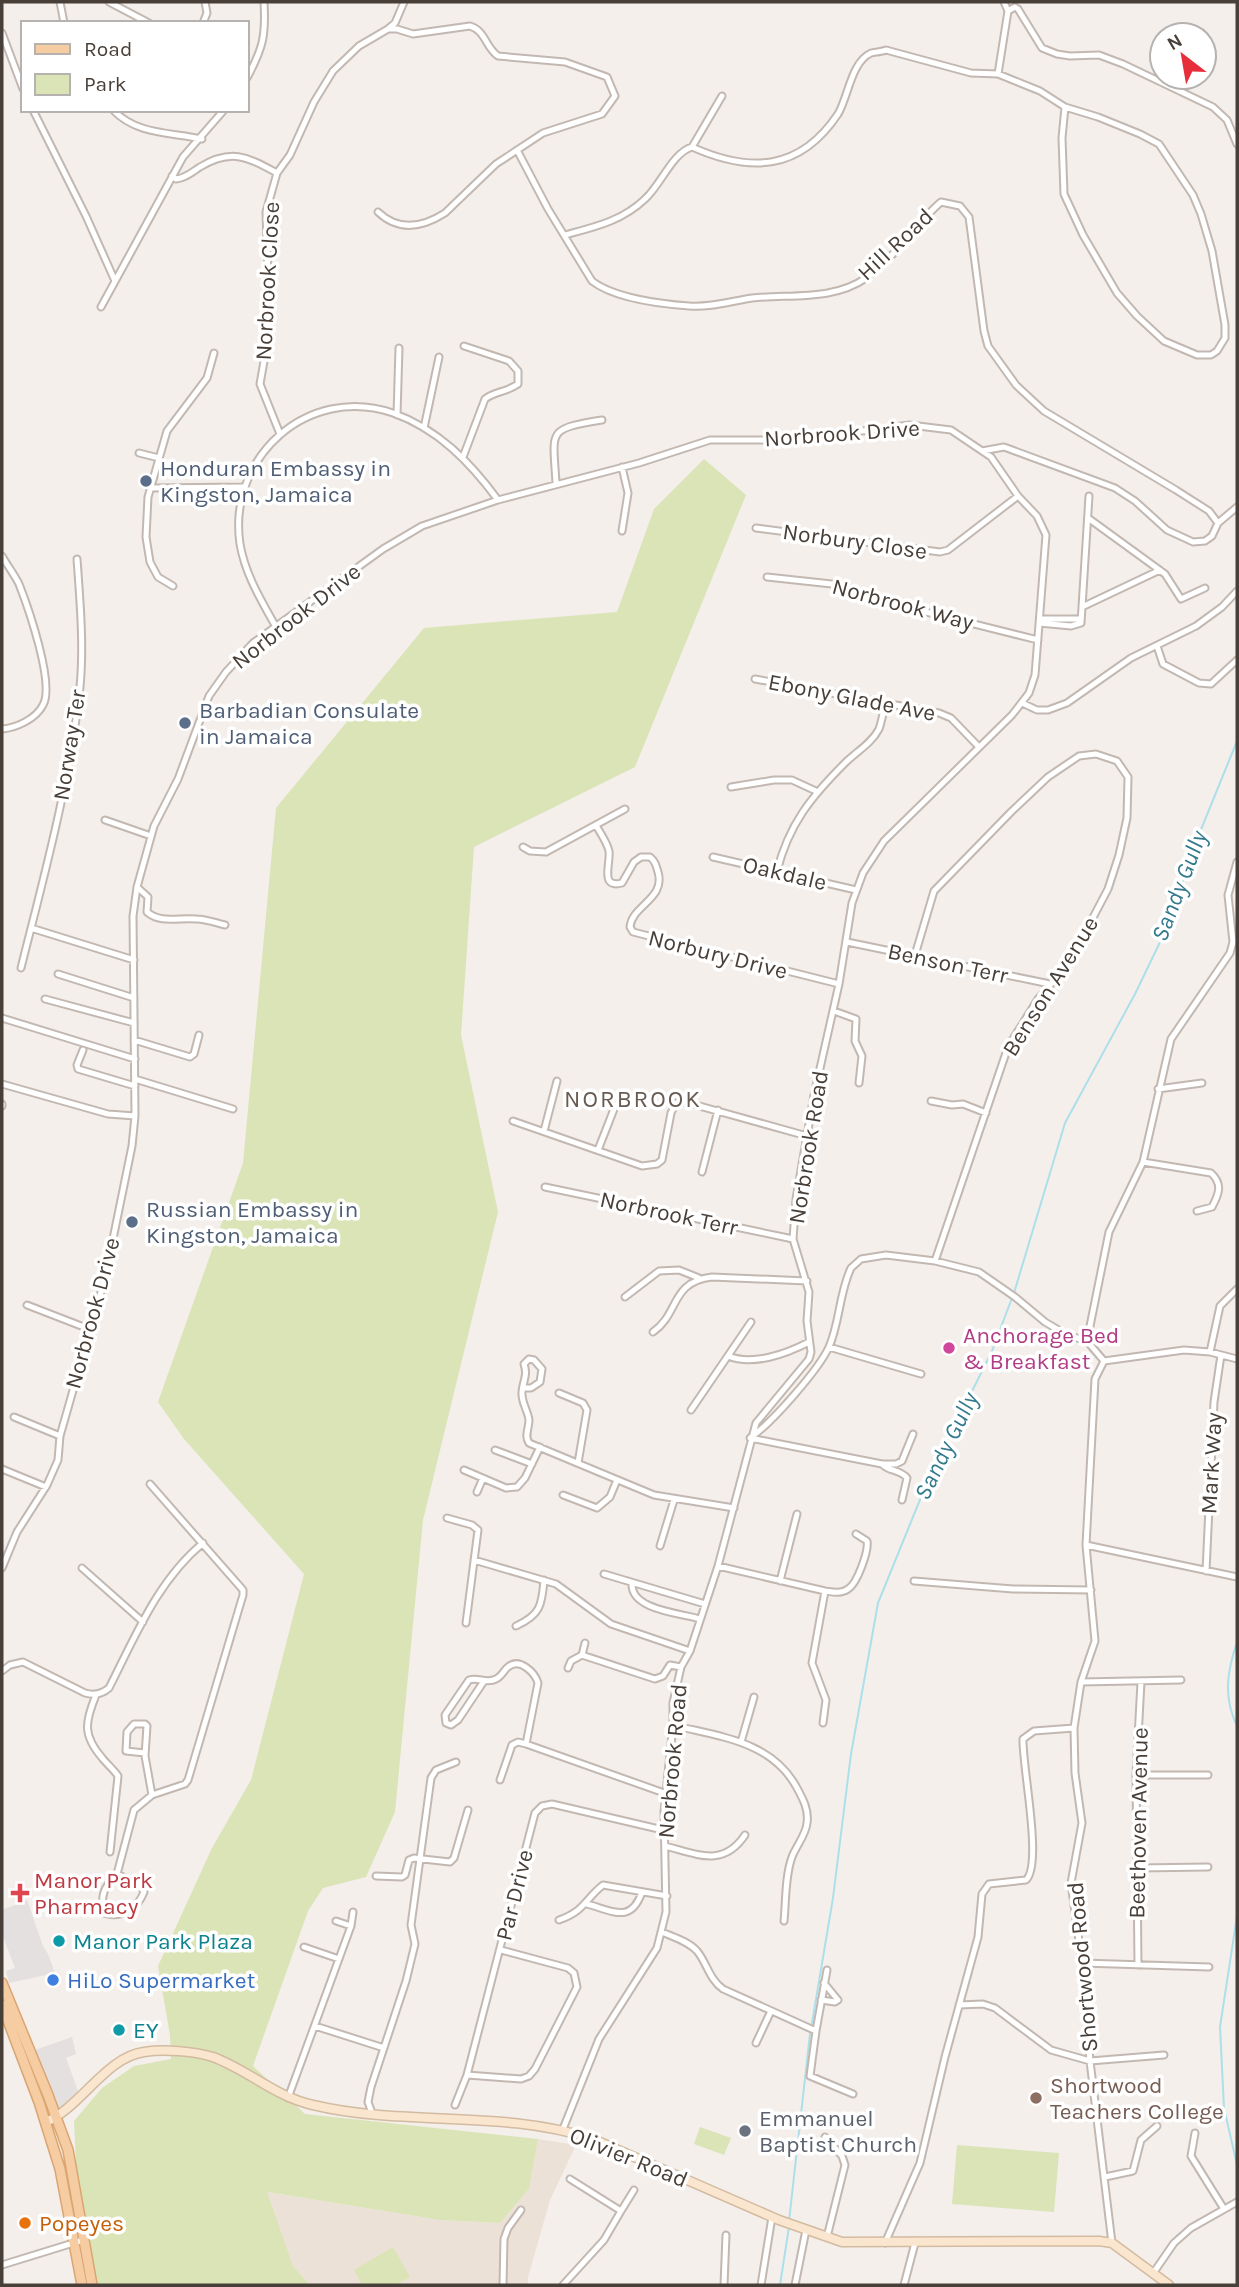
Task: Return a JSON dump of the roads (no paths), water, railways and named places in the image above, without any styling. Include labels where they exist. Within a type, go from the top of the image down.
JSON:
[{"type":"main road","points":[[2,1983],[68,2150],[82,2285]]},
{"type":"main road","points":[[2,2005],[46,2122],[92,2285]]},
{"type":"main road","name":"Olivier Road","points":[[46,2122],[57,2117],[119,2062],[131,2056],[144,2052],[189,2053],[214,2058],[288,2098],[314,2106],[372,2113],[525,2123],[563,2129],[593,2138],[776,2218],[842,2242],[1066,2240],[1112,2243]]},
{"type":"main road","points":[[1112,2243],[1169,2285]]},
{"type":"street","points":[[60,2],[64,21]]},
{"type":"street","points":[[109,2],[145,21]]},
{"type":"street","points":[[204,21],[207,13],[205,2]]},
{"type":"street","points":[[248,76],[261,52],[266,27],[264,2]]},
{"type":"street","points":[[277,173],[290,155],[314,102],[333,71],[359,46],[395,23],[404,2]]},
{"type":"street","points":[[998,74],[1008,11],[1004,2]]},
{"type":"street","points":[[1008,11],[1015,7],[1018,9],[1042,48],[1050,52],[1070,56],[1099,55],[1124,64],[1213,107],[1227,120],[1237,144]]},
{"type":"street","points":[[378,212],[387,221],[402,226],[424,223],[436,218],[454,205],[496,164],[543,133],[602,114],[615,96],[607,77],[565,62],[498,56],[490,50],[483,33],[470,26],[413,34],[388,29]]},
{"type":"street","points":[[2,33],[21,84]]},
{"type":"street","points":[[565,235],[613,222],[632,210],[656,188],[684,149],[692,147],[716,158],[753,165],[772,163],[794,156],[813,141],[839,112],[847,86],[864,58],[873,52],[886,50],[971,73],[998,74],[1040,91],[1065,107],[1098,117],[1159,144],[1193,195],[1201,214],[1221,293],[1225,338],[1211,355],[1197,355],[1164,341],[1117,293],[1083,235],[1064,194],[1062,138],[1065,107]]},
{"type":"street","points":[[692,147],[722,96]]},
{"type":"street","points":[[34,112],[75,192],[115,281]]},
{"type":"street","points":[[115,112],[121,119],[139,128],[202,139]]},
{"type":"street","points":[[101,307],[183,157],[202,139],[222,112]]},
{"type":"street","name":"Hill Road","points":[[517,150],[548,209],[588,275],[603,289],[692,307],[766,296],[824,294],[850,285],[865,279],[877,268],[940,202],[960,206],[969,217],[980,310],[988,346],[1016,386],[1044,411],[1176,489],[1209,511],[1218,523]]},
{"type":"street","name":"Norbrook Close","points":[[172,176],[176,179],[185,177],[214,159],[226,155],[252,160],[277,173],[266,212],[269,305],[267,344],[260,384],[280,434]]},
{"type":"street","points":[[463,457],[485,399],[490,395],[507,392],[518,384],[518,371],[509,361],[464,346]]},
{"type":"street","points":[[397,415],[400,348]]},
{"type":"street","points":[[173,586],[159,576],[150,562],[146,521],[151,488],[167,432],[207,378],[214,353]]},
{"type":"street","points":[[424,428],[439,357]]},
{"type":"street","points":[[276,627],[244,563],[239,516],[243,486],[257,460],[280,434],[309,416],[355,407],[397,415],[424,428],[463,457],[498,500]]},
{"type":"street","points":[[556,483],[555,436],[558,431],[569,425],[602,419]]},
{"type":"street","name":"Norbrook Drive","points":[[2,1568],[17,1532],[47,1487],[58,1460],[60,1436],[105,1278],[132,1146],[135,1116],[133,916],[137,887],[151,836],[178,779],[209,696],[235,660],[362,563],[422,526],[498,500],[622,467],[709,440],[790,440],[910,425],[951,430],[982,451]]},
{"type":"street","points":[[982,451],[1004,447],[1115,488],[1135,501],[1167,530],[1193,542],[1205,541],[1212,536],[1218,523],[1237,507]]},
{"type":"street","name":"Norbrook Road","points":[[563,2129],[599,2039],[657,1948],[667,1896],[663,1830],[673,1703],[681,1667],[690,1651],[718,1566],[756,1423],[806,1365],[811,1352],[807,1321],[809,1292],[793,1239],[796,1199],[814,1095],[834,1011],[856,890],[863,873],[884,841],[1022,703],[1032,686],[1046,535],[1037,516],[1018,496],[991,457],[982,451]]},
{"type":"street","points":[[139,453],[159,458]]},
{"type":"street","points":[[622,467],[628,493],[622,531]]},
{"type":"street","points":[[151,488],[243,486]]},
{"type":"street","name":"Norbury Close","points":[[756,528],[940,552],[948,550],[1018,496]]},
{"type":"street","points":[[1040,621],[1081,620],[1089,496]]},
{"type":"street","points":[[1088,518],[1168,576],[1181,599],[1205,588]]},
{"type":"street","points":[[2,556],[18,583],[37,638],[47,691],[43,706],[27,721],[2,729]]},
{"type":"street","name":"Norway Ter","points":[[21,968],[58,816],[80,685],[81,618],[77,559]]},
{"type":"street","points":[[1082,607],[1160,570]]},
{"type":"street","name":"Norbrook Way","points":[[766,577],[841,585],[894,604],[1038,640]]},
{"type":"street","points":[[1022,703],[1037,710],[1048,710],[1067,703],[1132,658],[1205,620],[1222,607],[1237,590]]},
{"type":"street","points":[[1157,646],[1163,664],[1199,683],[1211,684],[1237,660]]},
{"type":"street","name":"Ebony Glade Ave","points":[[755,679],[939,713],[951,718],[978,746]]},
{"type":"street","points":[[778,871],[784,844],[800,815],[818,792],[865,746],[878,729],[886,703]]},
{"type":"street","name":"Benson Avenue","points":[[915,956],[934,891],[952,870],[1048,777],[1079,756],[1096,754],[1117,761],[1128,777],[1127,818],[1122,845],[1108,889],[1069,963],[1020,1025],[1008,1047],[934,1261]]},
{"type":"street","points":[[731,787],[792,780],[818,792]]},
{"type":"street","points":[[523,847],[530,851],[546,852],[625,809]]},
{"type":"street","points":[[105,820],[151,836]]},
{"type":"street","name":"Norbury Drive","points":[[596,825],[609,850],[607,876],[610,882],[619,884],[625,881],[635,862],[641,857],[650,857],[659,875],[659,888],[632,919],[630,924],[633,932],[839,984]]},
{"type":"street","name":"Oakdale","points":[[713,857],[856,890]]},
{"type":"street","points":[[1087,1341],[1109,1232],[1143,1162],[1167,1049],[1176,1029],[1230,953],[1233,942],[1228,895],[1237,862]]},
{"type":"street","points":[[137,887],[148,897],[147,912],[152,916],[162,920],[199,919],[225,925]]},
{"type":"street","points":[[31,929],[134,960]]},
{"type":"street","name":"Benson Terr","points":[[847,942],[1050,984]]},
{"type":"street","points":[[58,974],[134,998]]},
{"type":"street","points":[[45,999],[134,1023]]},
{"type":"street","points":[[834,1011],[856,1019],[855,1041],[862,1056],[859,1083]]},
{"type":"street","points":[[2,1018],[135,1059]]},
{"type":"street","points":[[134,1040],[190,1057],[194,1054],[199,1035]]},
{"type":"street","points":[[83,1051],[78,1069],[233,1109]]},
{"type":"street","points":[[544,1131],[557,1081]]},
{"type":"street","points":[[1158,1089],[1202,1083]]},
{"type":"street","points":[[2,1084],[108,1114],[135,1116]]},
{"type":"street","points":[[931,1101],[963,1104],[986,1113]]},
{"type":"street","points":[[513,1121],[642,1166],[657,1164],[662,1160],[671,1113],[676,1103],[693,1103],[807,1136]]},
{"type":"street","points":[[598,1150],[614,1109]]},
{"type":"street","points":[[702,1172],[718,1110]]},
{"type":"street","points":[[1143,1162],[1212,1173],[1220,1187],[1219,1195],[1212,1207],[1197,1211]]},
{"type":"street","name":"Norbrook Terr","points":[[545,1187],[793,1239]]},
{"type":"street","points":[[750,1438],[774,1418],[829,1347],[847,1275],[856,1262],[886,1255],[934,1261],[986,1276],[1045,1322],[1067,1335],[1087,1341],[1104,1361],[1184,1350],[1210,1352],[1237,1359]]},
{"type":"street","points":[[625,1297],[659,1271],[678,1270],[699,1278]]},
{"type":"street","points":[[653,1332],[662,1325],[682,1290],[699,1278],[807,1282]]},
{"type":"street","points":[[1210,1352],[1220,1306],[1237,1289]]},
{"type":"street","points":[[27,1305],[89,1329]]},
{"type":"street","points":[[691,1410],[751,1322]]},
{"type":"street","points":[[728,1356],[743,1359],[772,1356],[809,1342]]},
{"type":"street","points":[[829,1347],[921,1374]]},
{"type":"street","name":"Mark Way","points":[[1206,1571],[1214,1402],[1220,1355]]},
{"type":"street","points":[[523,1388],[531,1388],[540,1382],[542,1369],[534,1360],[528,1359],[524,1364],[527,1377],[523,1388],[523,1400],[529,1420],[526,1440],[654,1495],[734,1508]]},
{"type":"street","name":"Shortwood Road","points":[[1104,1361],[1095,1379],[1086,1545],[1094,1641],[1081,1682],[1074,1728],[1075,1773],[1082,1823],[1071,1883],[1112,2243]]},
{"type":"street","points":[[559,1393],[583,1403],[587,1410],[578,1463]]},
{"type":"street","points":[[14,1417],[60,1436]]},
{"type":"street","points":[[750,1438],[882,1464],[896,1464],[902,1461],[913,1434]]},
{"type":"street","points":[[464,1470],[506,1488],[517,1487],[525,1478],[540,1447]]},
{"type":"street","points":[[495,1450],[532,1464]]},
{"type":"street","points":[[882,1464],[885,1468],[900,1472],[906,1478],[902,1500]]},
{"type":"street","points":[[3,1471],[47,1487]]},
{"type":"street","points":[[477,1492],[483,1478]]},
{"type":"street","points":[[563,1495],[597,1508],[610,1497],[617,1480]]},
{"type":"street","points":[[117,1874],[140,1885],[144,1892],[135,1908],[128,1912],[107,1915],[104,1913],[102,1896],[105,1886],[117,1874],[134,1810],[152,1795],[185,1784],[188,1780],[243,1600],[243,1590],[150,1484]]},
{"type":"street","points":[[660,1546],[674,1500]]},
{"type":"street","points":[[780,1581],[797,1514]]},
{"type":"street","points":[[447,1518],[472,1525],[478,1530],[466,1623]]},
{"type":"street","points":[[718,1566],[825,1591],[843,1592],[854,1584],[868,1544],[856,1534]]},
{"type":"street","points":[[2,1671],[10,1665],[23,1662],[85,1693],[96,1695],[110,1688],[162,1589],[179,1565],[203,1543]]},
{"type":"street","points":[[1086,1545],[1237,1577]]},
{"type":"street","points":[[474,1560],[556,1584],[611,1625],[690,1651]]},
{"type":"street","points":[[82,1568],[143,1622]]},
{"type":"street","points":[[604,1574],[705,1604]]},
{"type":"street","points":[[516,1626],[536,1614],[543,1599],[544,1580]]},
{"type":"street","points":[[914,1581],[1091,1590]]},
{"type":"street","points":[[632,1583],[633,1594],[643,1604],[700,1619]]},
{"type":"street","points":[[823,1723],[826,1700],[811,1663],[825,1591]]},
{"type":"street","points":[[582,1655],[585,1643]]},
{"type":"street","points":[[568,1668],[571,1661],[582,1655],[655,1679],[663,1676],[670,1665],[681,1667]]},
{"type":"street","points":[[484,1681],[458,1720],[451,1725],[446,1723],[445,1715],[469,1681],[474,1678],[484,1681],[499,1677],[514,1664],[530,1670],[538,1683],[526,1744]]},
{"type":"street","points":[[1081,1682],[1181,1680]]},
{"type":"street","name":"Beethoven Avenue","points":[[1138,1965],[1136,1775],[1141,1682]]},
{"type":"street","points":[[96,1695],[89,1712],[86,1731],[99,1754],[118,1776],[110,1852]]},
{"type":"street","points":[[741,1742],[754,1697]]},
{"type":"street","points":[[145,1753],[126,1751],[127,1731],[134,1724],[147,1726],[145,1753],[152,1795]]},
{"type":"street","points":[[673,1725],[751,1744],[777,1760],[788,1772],[807,1809],[807,1828],[789,1867],[784,1921]]},
{"type":"street","points":[[885,2243],[920,2163],[978,1937],[983,1890],[993,1883],[1026,1880],[1032,1872],[1023,1739],[1034,1731],[1074,1728]]},
{"type":"street","points":[[500,1780],[512,1745],[518,1742],[667,1794]]},
{"type":"street","points":[[372,2113],[368,2102],[415,1944],[411,1925],[431,1778],[436,1770],[456,1762]]},
{"type":"street","points":[[1136,1775],[1208,1776]]},
{"type":"street","name":"Par Drive","points":[[456,2105],[467,2075],[538,1809],[552,1804],[663,1830]]},
{"type":"street","points":[[376,1876],[401,1877],[405,1875],[409,1860],[448,1863],[453,1860],[468,1810]]},
{"type":"street","points":[[665,1846],[710,1857],[720,1856],[734,1849],[745,1835]]},
{"type":"street","points":[[1137,1868],[1208,1867]]},
{"type":"street","points":[[559,1920],[572,1916],[587,1904],[603,1885],[667,1896]]},
{"type":"street","points":[[587,1904],[620,1913],[627,1912],[635,1907],[642,1892]]},
{"type":"street","points":[[288,2098],[351,1926],[353,1912]]},
{"type":"street","points":[[336,1921],[351,1926]]},
{"type":"street","points":[[662,1932],[690,1945],[715,1983],[723,1989],[816,2031]]},
{"type":"street","points":[[304,1947],[339,1959]]},
{"type":"street","points":[[467,2075],[521,2079],[529,2076],[577,1987],[574,1973],[568,1968],[501,1950]]},
{"type":"street","points":[[1082,1963],[1209,1968]]},
{"type":"street","points":[[827,1970],[810,2076],[853,2094]]},
{"type":"street","points":[[821,2000],[838,2000],[824,1983]]},
{"type":"street","points":[[959,2005],[983,2004],[995,2008],[1051,2050],[1090,2061],[1164,2055]]},
{"type":"street","points":[[756,2043],[771,2011]]},
{"type":"street","points":[[314,2026],[384,2048]]},
{"type":"street","points":[[1105,2176],[1133,2171],[1141,2140],[1157,2126]]},
{"type":"street","points":[[1195,2133],[1191,2157],[1224,2209]]},
{"type":"street","points":[[825,2137],[842,2156],[845,2165],[827,2237]]},
{"type":"street","points":[[570,2179],[621,2211]]},
{"type":"street","points":[[563,2285],[604,2240],[634,2190]]},
{"type":"street","points":[[1154,2272],[1174,2243],[1191,2228],[1237,2202]]},
{"type":"street","points":[[503,2285],[504,2239],[508,2228],[521,2210]]},
{"type":"street","points":[[761,2285],[776,2218]]},
{"type":"street","points":[[795,2285],[803,2229]]},
{"type":"street","points":[[724,2285],[726,2235]]},
{"type":"street","points":[[2,2265],[79,2241]]},
{"type":"street","points":[[904,2285],[915,2243]]},
{"type":"waterway","name":"Sandy Gully","points":[[1014,1293],[1065,1123],[1135,994],[1175,911],[1189,859],[1237,741]]},
{"type":"waterway","name":"Sandy Gully","points":[[812,2023],[833,1898],[851,1754],[878,1603],[928,1480],[992,1351],[1012,1298]]},
{"type":"waterway","points":[[1237,1642],[1228,1684],[1230,1705],[1237,1726]]},
{"type":"waterway","points":[[1237,1916],[1220,2027],[1224,2108],[1237,2165]]},
{"type":"waterway","points":[[789,2221],[810,2034]]},
{"type":"waterway","points":[[780,2285],[789,2227]]},
{"type":"place","name":"Honduran Embassy in Kingston, Jamaica","points":[[146,481]]},
{"type":"place","name":"Barbadian Consulate in Jamaica","points":[[185,723]]},
{"type":"place","name":"Russian Embassy in Kingston, Jamaica","points":[[132,1222]]},
{"type":"place","name":"Anchorage Bed & Breakfast","points":[[949,1348]]},
{"type":"place","name":"Manor Park Pharmacy","points":[[20,1893]]},
{"type":"place","name":"Manor Park Plaza","points":[[59,1941]]},
{"type":"place","name":"HiLo Supermarket","points":[[53,1980]]},
{"type":"place","name":"EY","points":[[119,2030]]},
{"type":"place","name":"Shortwood Teachers College","points":[[1036,2098]]},
{"type":"place","name":"Emmanuel Baptist Church","points":[[745,2131]]},
{"type":"place","name":"Popeyes","points":[[25,2223]]},
{"type":"district","name":"NORBROOK","points":[[633,1099]]}]
